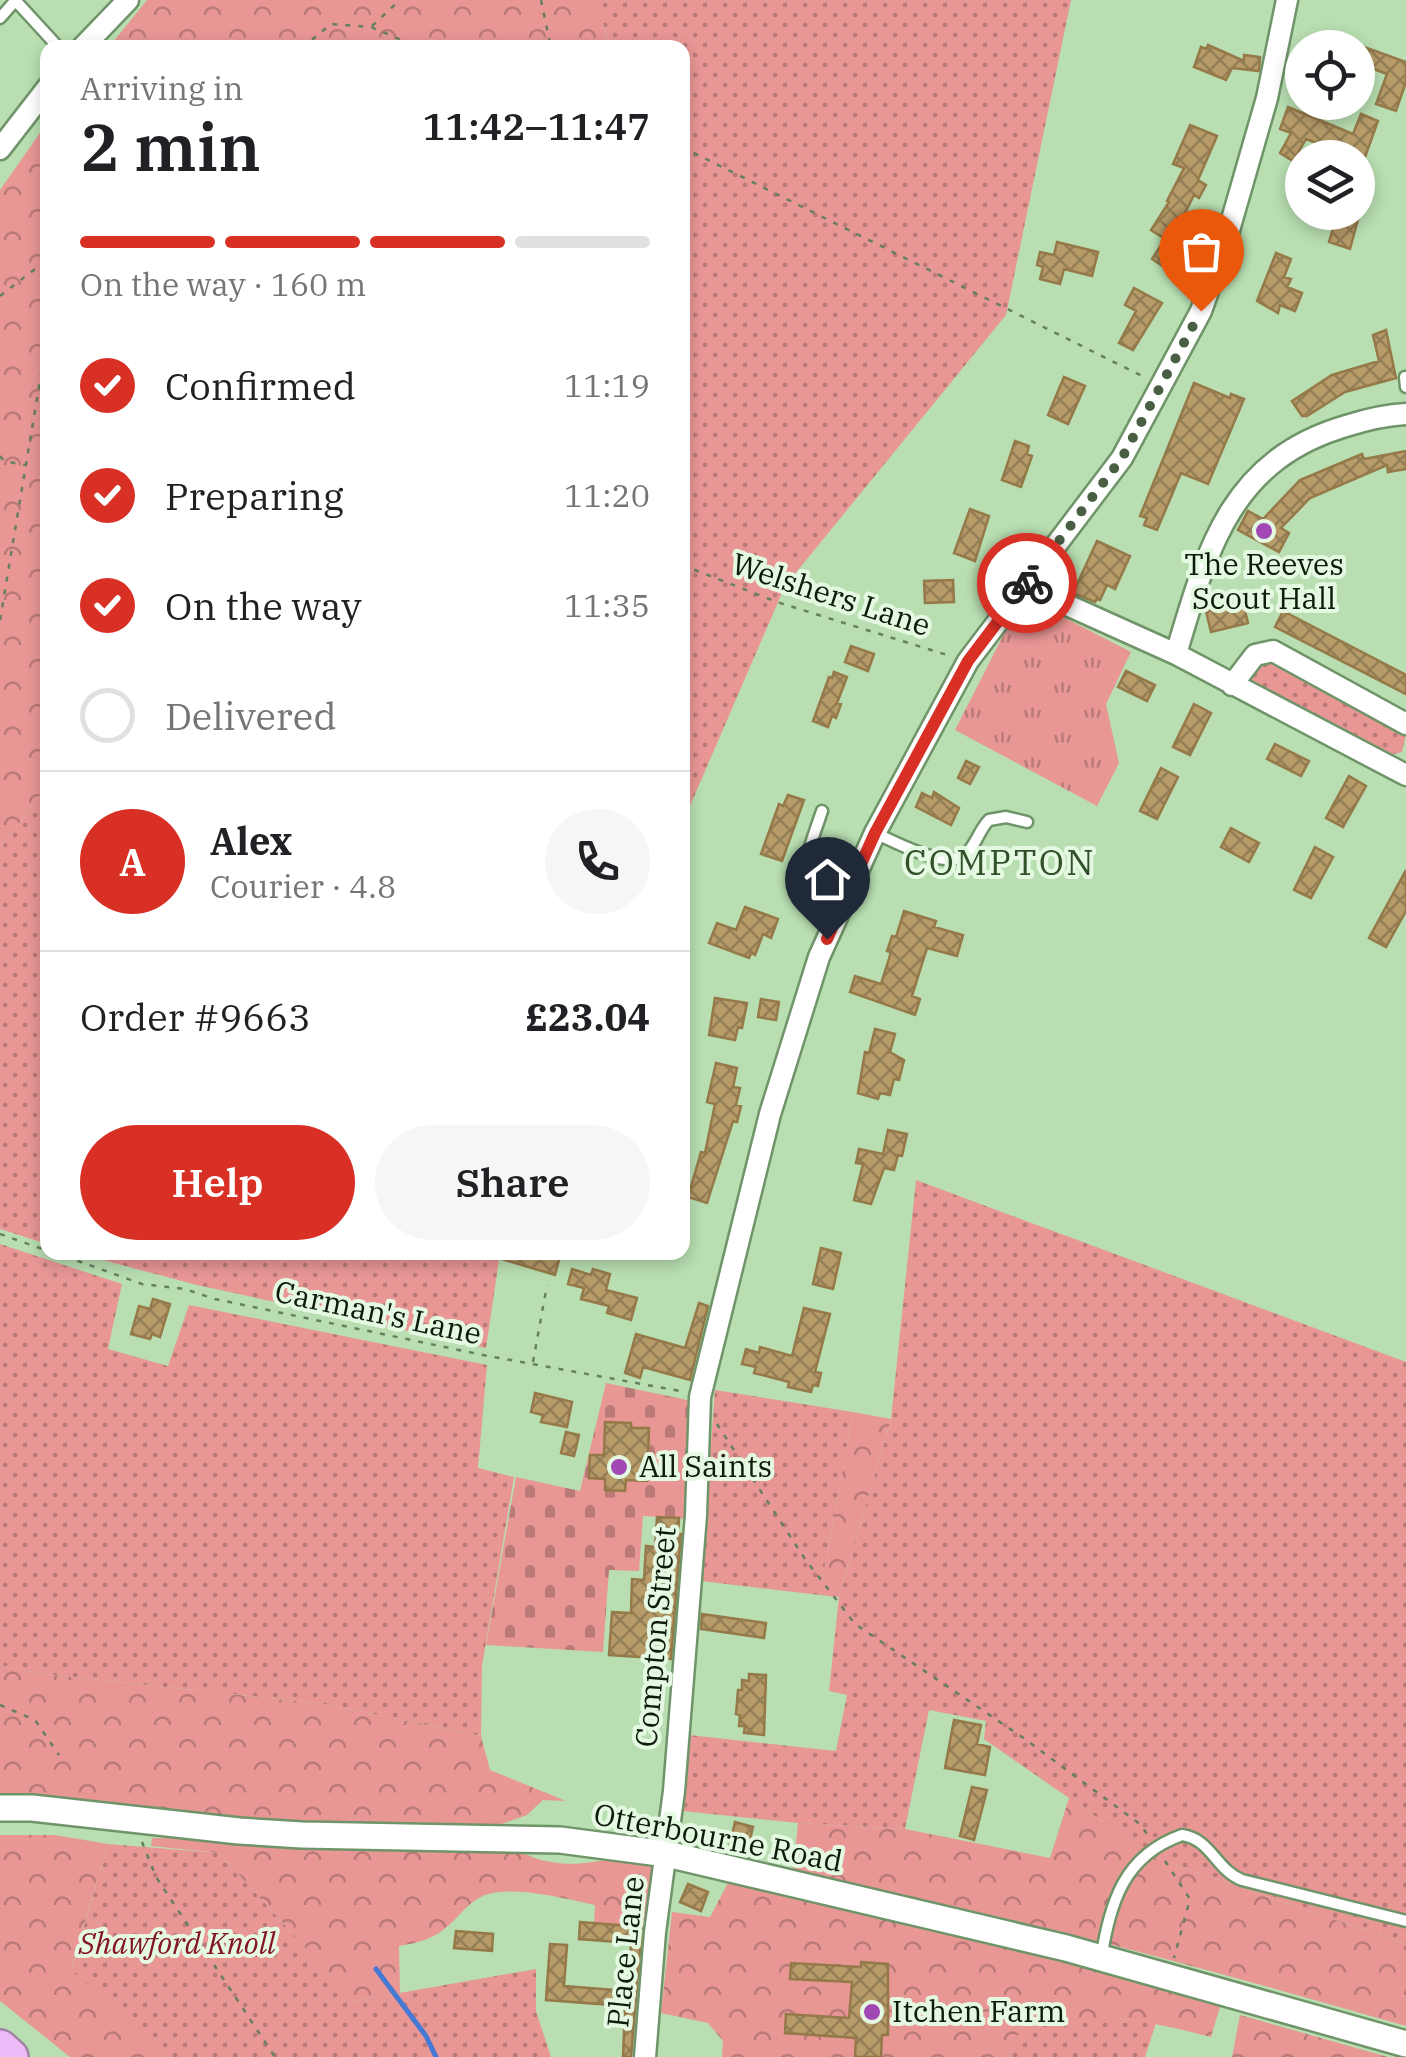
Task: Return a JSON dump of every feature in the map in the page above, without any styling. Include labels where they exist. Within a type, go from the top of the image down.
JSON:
[{"type":"highway","points":[[0,2048],[10,2057]]},
{"type":"street","points":[[90,40],[128,0]]},
{"type":"street","name":"Compton Street","points":[[667,1854],[696,1515],[700,1397],[770,1114],[818,957],[875,833],[968,661],[1122,458],[1201,311],[1225,244],[1266,98],[1287,0]]},
{"type":"street","points":[[0,149],[40,97]]},
{"type":"street","points":[[1176,654],[1214,538],[1238,498],[1258,476],[1278,456],[1316,435],[1364,420],[1406,414]]},
{"type":"street","points":[[1025,586],[1176,654],[1406,775]]},
{"type":"street","points":[[1232,685],[1255,655],[1274,651],[1406,724]]},
{"type":"street","name":"Otterbourne Road","points":[[0,1808],[302,1835],[560,1840],[667,1854],[1101,1958],[1406,2044]]},
{"type":"street","name":"Place Lane","points":[[646,2057],[655,1932],[667,1854]]},
{"type":"lane","points":[[0,18],[15,0],[52,40]]},
{"type":"lane","points":[[1405,377],[1406,386]]},
{"type":"lane","points":[[822,810],[806,857],[806,884],[819,906],[835,921]]},
{"type":"lane","points":[[875,833],[934,857],[952,860],[966,854],[989,820],[1006,816],[1026,822]]},
{"type":"lane","points":[[1101,1958],[1109,1910],[1119,1888],[1156,1848],[1182,1835],[1203,1842],[1232,1876],[1406,1920]]},
{"type":"path","points":[[370,27],[400,0]]},
{"type":"path","points":[[541,0],[549,40]]},
{"type":"path","points":[[312,40],[331,24],[370,27],[401,40]]},
{"type":"path","points":[[690,151],[1162,386]]},
{"type":"path","points":[[0,296],[40,265]]},
{"type":"path","points":[[0,620],[40,377]]},
{"type":"path","points":[[0,456],[4,461],[24,465]]},
{"type":"path","name":"Welshers Lane","points":[[690,568],[777,602],[968,661]]},
{"type":"path","points":[[0,1234],[40,1247]]},
{"type":"path","name":"Carman's Lane","points":[[75,1260],[142,1284],[185,1289],[215,1299],[700,1397]]},
{"type":"path","points":[[532,1364],[547,1285]]},
{"type":"path","points":[[700,1397],[805,1559],[855,1624],[1025,1739],[1142,1825],[1190,1899],[1169,1976]]},
{"type":"path","points":[[0,1705],[36,1720],[59,1755]]},
{"type":"path","points":[[140,1821],[142,1845],[156,1877],[275,2057]]},
{"type":"green space","points":[[147,0],[596,0],[608,40],[115,40]]},
{"type":"green space","points":[[596,0],[1071,0],[1006,315],[785,586],[690,806],[690,40],[608,40]]},
{"type":"green space","points":[[40,133],[40,795],[0,849],[0,190]]},
{"type":"green space","points":[[1063,617],[1131,652],[1106,704],[1119,763],[1097,806],[955,730],[1009,624]]},
{"type":"green space","points":[[1269,658],[1406,734],[1402,752],[1391,755],[1251,682],[1254,665]]},
{"type":"green space","points":[[40,795],[40,1242],[0,1229],[0,849]]},
{"type":"green space","points":[[916,1180],[1406,1362],[1406,1944],[1155,1858],[984,1739],[986,1721],[929,1710],[905,1829],[682,1811],[689,1735],[836,1751],[847,1695],[829,1691],[839,1597],[891,1419]]},
{"type":"green space","points":[[0,1244],[122,1284],[108,1349],[168,1366],[189,1305],[487,1365],[478,1468],[514,1477],[482,1666],[481,1736],[324,1704],[36,1673],[0,1665]]},
{"type":"green space","points":[[102,1260],[499,1260],[486,1348],[197,1285]]},
{"type":"green space","points":[[606,1383],[692,1401],[688,1519],[643,1516],[639,1571],[609,1570],[603,1652],[486,1645],[516,1477],[580,1491]]},
{"type":"green space","points":[[715,1390],[853,1412],[820,1595],[701,1581]]},
{"type":"green space","points":[[853,1412],[891,1419],[839,1597],[820,1595]]},
{"type":"green space","points":[[0,1665],[36,1673],[324,1704],[481,1736],[490,1770],[566,1801],[543,1800],[527,1815],[490,1828],[518,1850],[542,1860],[565,1864],[630,1860],[658,1870],[648,1928],[594,1924],[595,1905],[525,1892],[496,1892],[473,1902],[438,1933],[399,1946],[400,1993],[354,2001],[219,1853],[151,1846],[152,1838],[209,1839],[0,1796]]},
{"type":"green space","points":[[1069,1798],[1155,1858],[1406,1944],[1406,2026],[1025,1923],[793,1874],[798,1823],[905,1829],[1050,1858]]},
{"type":"green space","points":[[0,1835],[55,1835],[108,1844],[71,1970],[166,2057],[70,2057],[0,2001]]},
{"type":"green space","name":"Shawford Knoll","points":[[108,1844],[219,1853],[354,2001],[536,1969],[536,2011],[551,2057],[166,2057],[71,1971]]},
{"type":"green space","points":[[730,1879],[1222,2000],[1211,2037],[1138,2021],[1091,2017],[1043,2024],[1019,2033],[1008,2057],[722,2057],[723,2041],[708,2023],[661,2013],[672,1912],[710,1917]]},
{"type":"green space","points":[[1088,2015],[1156,2023],[1145,2057],[1008,2057],[1018,2033],[1047,2021]]},
{"type":"green space","points":[[1240,2015],[1388,2057],[1232,2057]]},
{"type":"building","points":[[1208,45],[1244,61],[1244,55],[1260,57],[1259,71],[1232,68],[1226,80],[1194,67],[1201,47],[1206,49]]},
{"type":"building","points":[[1375,51],[1406,62],[1406,82],[1396,111],[1376,104],[1387,74],[1375,69]]},
{"type":"building","points":[[1285,115],[1285,120],[1319,120],[1353,134],[1359,120],[1378,121],[1371,140],[1287,140],[1291,133],[1280,129]]},
{"type":"building","points":[[1190,125],[1217,136],[1198,180],[1206,185],[1199,198],[1194,195],[1181,221],[1186,224],[1182,231],[1186,234],[1178,245],[1203,261],[1195,273],[1170,258],[1164,267],[1152,259],[1165,239],[1151,230],[1184,168],[1173,164]]},
{"type":"building","points":[[1333,230],[1355,230],[1350,249],[1329,242]]},
{"type":"building","points":[[1057,242],[1098,252],[1092,276],[1064,269],[1060,284],[1040,279],[1040,252],[1054,255]]},
{"type":"building","points":[[1276,253],[1291,259],[1284,277],[1291,279],[1287,287],[1302,293],[1295,311],[1280,305],[1278,313],[1257,301]]},
{"type":"building","points":[[1134,288],[1162,303],[1133,350],[1119,343],[1136,311],[1125,305]]},
{"type":"building","points":[[1386,330],[1396,378],[1345,392],[1302,416],[1292,401],[1332,375],[1379,361],[1373,335]]},
{"type":"building","points":[[1064,377],[1085,386],[1068,424],[1048,415]]},
{"type":"building","points":[[1194,383],[1230,398],[1231,394],[1244,399],[1208,484],[1181,473],[1157,530],[1144,525],[1147,518],[1140,516]]},
{"type":"building","points":[[1015,441],[1029,446],[1027,454],[1032,456],[1021,487],[1002,480]]},
{"type":"building","points":[[1406,451],[1406,469],[1388,472],[1387,465],[1310,498],[1281,528],[1289,533],[1279,552],[1238,530],[1248,511],[1263,519],[1300,480],[1362,454],[1364,459]]},
{"type":"building","points":[[970,509],[989,516],[975,561],[954,553]]},
{"type":"building","points":[[1097,541],[1130,556],[1115,589],[1107,585],[1095,602],[1073,593]]},
{"type":"building","points":[[953,580],[954,602],[925,603],[924,581]]},
{"type":"building","points":[[1243,602],[1248,623],[1211,632],[1206,611]]},
{"type":"building","points":[[1283,611],[1406,675],[1406,694],[1275,627]]},
{"type":"building","points":[[851,646],[874,654],[868,671],[845,662]]},
{"type":"building","points":[[1126,671],[1155,685],[1147,701],[1118,687]]},
{"type":"building","points":[[834,672],[847,677],[836,718],[832,716],[828,727],[813,721]]},
{"type":"building","points":[[1194,704],[1211,713],[1190,755],[1173,747]]},
{"type":"building","points":[[1275,744],[1309,761],[1301,776],[1267,759]]},
{"type":"building","points":[[966,761],[979,767],[970,784],[958,778]]},
{"type":"building","points":[[1161,768],[1178,777],[1157,819],[1140,811]]},
{"type":"building","points":[[1349,776],[1366,786],[1343,827],[1326,818]]},
{"type":"building","points":[[934,792],[959,808],[951,825],[916,807],[922,793],[932,798]]},
{"type":"building","points":[[788,795],[804,800],[782,861],[761,854],[779,804],[783,806]]},
{"type":"building","points":[[1231,828],[1259,843],[1249,862],[1221,847]]},
{"type":"building","points":[[1315,847],[1333,857],[1311,898],[1294,890]]},
{"type":"building","points":[[1406,870],[1406,911],[1386,947],[1369,938]]},
{"type":"building","points":[[745,907],[778,919],[771,938],[763,934],[755,955],[751,953],[749,958],[709,943],[717,923],[736,930]]},
{"type":"building","points":[[904,911],[936,921],[934,927],[963,935],[957,956],[927,948],[912,996],[920,999],[915,1015],[850,992],[855,976],[881,984],[891,952],[887,951]]},
{"type":"building","points":[[715,998],[747,1003],[735,1040],[709,1035]]},
{"type":"building","points":[[761,999],[779,1002],[776,1020],[758,1017]]},
{"type":"building","points":[[875,1029],[895,1034],[890,1052],[904,1060],[890,1095],[880,1093],[878,1099],[858,1093],[865,1052],[869,1053]]},
{"type":"building","points":[[716,1063],[737,1068],[733,1087],[740,1088],[736,1105],[741,1106],[707,1203],[690,1198],[690,1190],[701,1152],[705,1153],[715,1104],[707,1102]]},
{"type":"building","points":[[888,1130],[907,1134],[902,1156],[898,1155],[894,1170],[884,1168],[871,1204],[854,1200],[863,1164],[856,1163],[859,1149],[883,1154]]},
{"type":"building","points":[[821,1248],[841,1253],[833,1289],[813,1284]]},
{"type":"building","points":[[505,1260],[559,1260],[555,1275]]},
{"type":"building","points":[[572,1269],[591,1275],[593,1269],[610,1274],[606,1290],[637,1298],[631,1320],[607,1313],[609,1306],[581,1299],[584,1288],[568,1284]]},
{"type":"building","points":[[153,1299],[170,1304],[160,1337],[152,1334],[150,1339],[131,1334],[139,1306],[150,1309]]},
{"type":"building","points":[[699,1303],[708,1306],[690,1380],[643,1367],[640,1378],[625,1373],[636,1334],[685,1348]]},
{"type":"building","points":[[804,1308],[830,1314],[815,1372],[821,1373],[818,1386],[813,1385],[811,1392],[788,1387],[789,1382],[754,1373],[756,1367],[742,1364],[746,1349],[759,1353],[760,1347],[792,1356]]},
{"type":"building","points":[[535,1393],[572,1402],[567,1427],[541,1422],[543,1415],[531,1412]]},
{"type":"building","name":"All Saints","points":[[605,1422],[649,1428],[647,1481],[626,1480],[625,1491],[605,1490],[605,1479],[589,1478],[590,1455],[604,1455]]},
{"type":"building","points":[[566,1432],[579,1435],[574,1456],[561,1453]]},
{"type":"building","points":[[657,1517],[679,1518],[681,1534],[671,1659],[609,1655],[612,1612],[631,1613],[632,1579],[644,1580],[646,1546],[655,1547]]},
{"type":"building","points":[[702,1614],[766,1623],[764,1638],[701,1629]]},
{"type":"building","points":[[749,1674],[766,1675],[764,1735],[744,1733],[745,1726],[739,1726],[740,1715],[736,1714],[738,1690],[742,1690],[742,1680],[749,1681]]},
{"type":"building","points":[[954,1720],[981,1725],[977,1744],[990,1747],[985,1775],[945,1768]]},
{"type":"building","points":[[972,1787],[987,1790],[974,1840],[960,1836]]},
{"type":"building","points":[[735,1822],[753,1827],[748,1848],[754,1849],[752,1857],[728,1852]]},
{"type":"building","points":[[688,1884],[708,1892],[701,1911],[680,1902]]},
{"type":"building","points":[[580,1922],[642,1927],[631,2057],[623,2057],[625,2006],[546,2000],[550,1944],[567,1945],[564,1986],[628,1991],[631,1943],[579,1939]]},
{"type":"building","points":[[456,1931],[493,1934],[492,1951],[454,1948]]},
{"type":"building","name":"Itchen Farm","points":[[861,1962],[888,1964],[888,2035],[882,2035],[881,2057],[855,2057],[856,2038],[785,2033],[786,2014],[849,2018],[852,1982],[790,1979],[791,1963],[861,1967]]},
{"type":"waterway","points":[[376,1969],[426,2036],[436,2057]]},
{"type":"way so far","points":[[1027,583],[1122,458],[1201,311]]},
{"type":"place","name":"The Reeves Scout Hall","points":[[1264,531]]},
{"type":"place","name":"All Saints","points":[[619,1467]]},
{"type":"place","name":"Itchen Farm","points":[[872,2012]]},
{"type":"district","name":"COMPTON","points":[[1000,863]]},
{"type":"route","points":[[827,939],[875,833],[968,661],[1027,583]]}]
